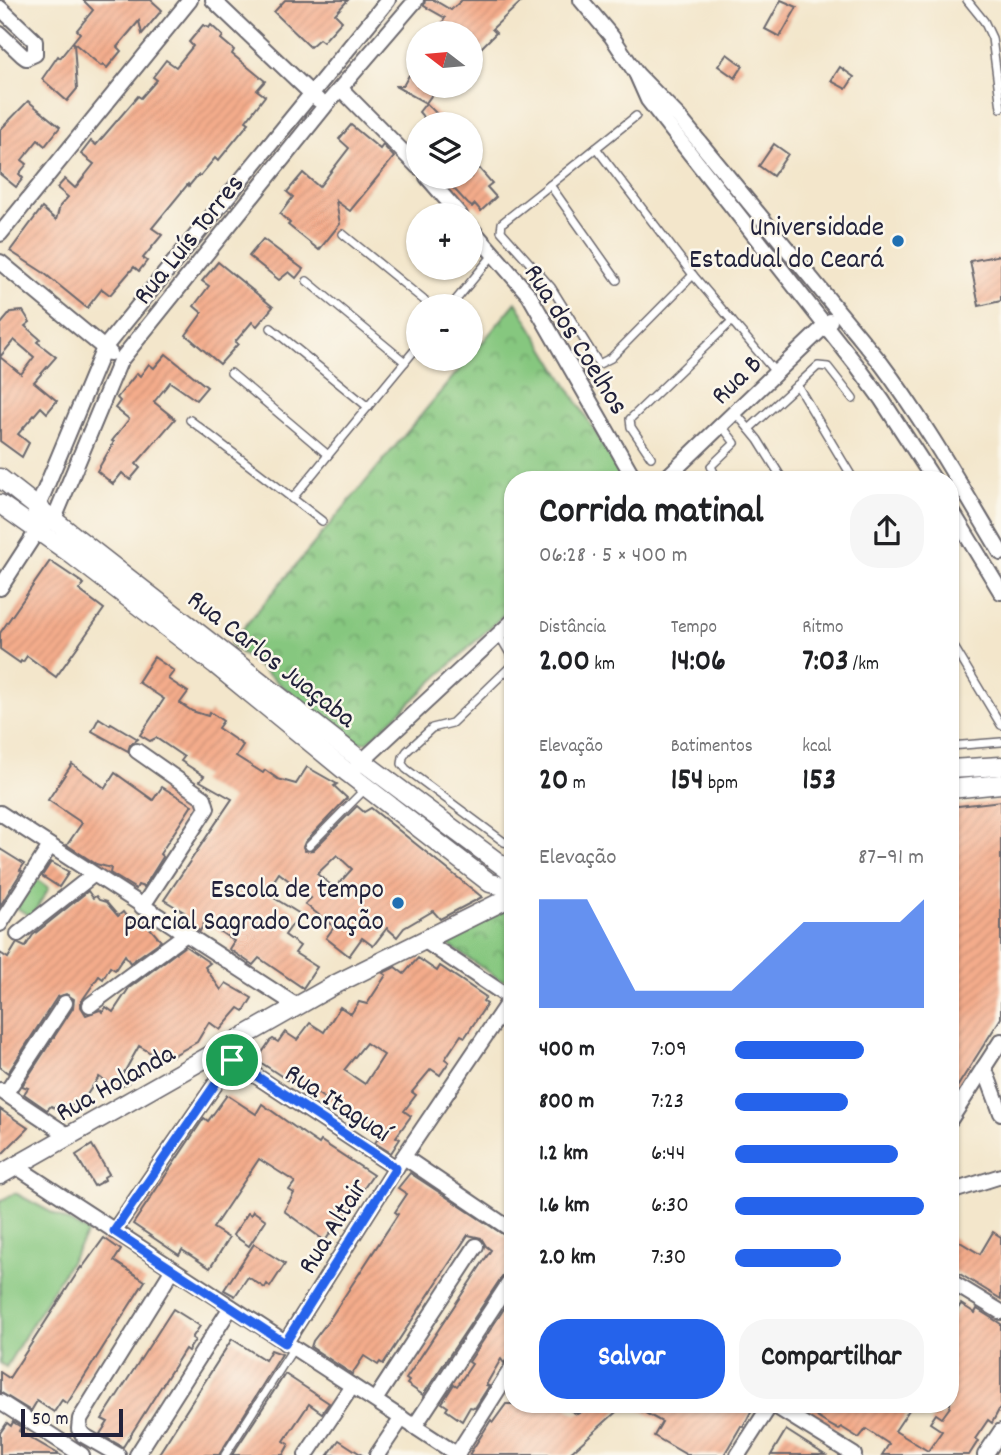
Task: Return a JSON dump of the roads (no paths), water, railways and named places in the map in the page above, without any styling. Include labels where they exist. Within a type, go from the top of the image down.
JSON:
[{"type":"street","points":[[0,234],[190,0]]},
{"type":"street","points":[[213,0],[325,106]]},
{"type":"street","name":"Rua Luís Torres","points":[[37,531],[34,516],[104,348],[388,0]]},
{"type":"street","name":"Rua Luís Torres","points":[[54,519],[120,361],[325,106],[416,0]]},
{"type":"street","points":[[581,0],[612,37],[636,73],[648,100],[883,400],[927,471]]},
{"type":"street","points":[[0,8],[35,41],[35,54],[26,58],[0,34]]},
{"type":"street","points":[[636,73],[678,116],[902,390],[951,471]]},
{"type":"street","points":[[341,89],[406,155]]},
{"type":"street","points":[[437,189],[450,203]]},
{"type":"street","name":"Rua dos Coelhos","points":[[483,242],[529,295],[630,471]]},
{"type":"street","points":[[0,262],[120,361]]},
{"type":"street","name":"Rua B","points":[[673,471],[824,326],[841,313]]},
{"type":"street","name":"Rua Carlos Juaçaba","points":[[0,478],[362,761],[504,878]]},
{"type":"street","points":[[959,484],[1001,553]]},
{"type":"street","name":"Rua Carlos Juaçaba","points":[[0,504],[71,554],[205,657],[348,774],[491,883],[504,884]]},
{"type":"street","points":[[0,588],[37,531],[54,519]]},
{"type":"street","points":[[959,523],[1001,593]]},
{"type":"street","points":[[348,774],[504,629]]},
{"type":"street","points":[[137,751],[204,798],[207,808],[142,907]]},
{"type":"street","points":[[959,768],[1001,766]]},
{"type":"street","points":[[959,788],[1001,784]]},
{"type":"street","points":[[0,813],[297,1006]]},
{"type":"street","points":[[0,923],[50,846]]},
{"type":"street","points":[[18,934],[93,875]]},
{"type":"street","name":"Rua Holanda","points":[[0,1175],[69,1136],[227,1055],[297,1006],[425,941],[504,890]]},
{"type":"street","points":[[90,1005],[186,934]]},
{"type":"street","points":[[425,941],[504,993]]},
{"type":"street","points":[[65,1003],[3,1091],[69,1136]]},
{"type":"street","name":"Rua Altair","points":[[289,1346],[400,1163],[504,1010]]},
{"type":"street","points":[[959,1106],[1001,1041]]},
{"type":"street","points":[[114,1231],[227,1055]]},
{"type":"street","name":"Rua Itaguaí","points":[[227,1055],[504,1226]]},
{"type":"street","points":[[984,1067],[1001,1113]]},
{"type":"street","points":[[17,1167],[375,1400],[453,1454],[504,1379]]},
{"type":"street","points":[[959,1189],[1001,1176]]},
{"type":"street","points":[[375,1400],[476,1246]]},
{"type":"street","points":[[118,1455],[83,1434],[79,1429],[80,1419],[173,1269]]},
{"type":"street","points":[[959,1286],[1001,1312]]},
{"type":"street","points":[[414,1427],[504,1291]]},
{"type":"street","points":[[137,1455],[231,1307]]},
{"type":"street","points":[[306,1455],[352,1386]]},
{"type":"street","points":[[2,1407],[82,1455]]},
{"type":"street","points":[[738,1455],[766,1413]]},
{"type":"street","points":[[786,1413],[854,1455]]},
{"type":"street","points":[[377,1455],[402,1418]]},
{"type":"street","points":[[985,1455],[1001,1431]]},
{"type":"lane","points":[[967,0],[985,21],[992,38],[1001,108]]},
{"type":"lane","points":[[636,116],[502,223],[501,231],[551,288],[598,364],[611,358],[693,275]]},
{"type":"lane","points":[[596,148],[693,275],[776,373]]},
{"type":"lane","points":[[550,185],[617,280]]},
{"type":"lane","points":[[343,234],[416,294]]},
{"type":"lane","points":[[461,294],[494,254]]},
{"type":"lane","points":[[292,499],[405,362],[307,281]]},
{"type":"lane","points":[[650,457],[631,427],[630,419],[732,321]]},
{"type":"lane","points":[[271,328],[368,407]]},
{"type":"lane","points":[[749,429],[818,366],[828,367],[853,399]]},
{"type":"lane","points":[[231,373],[328,455]]},
{"type":"lane","points":[[797,385],[849,471]]},
{"type":"lane","points":[[735,412],[777,471]]},
{"type":"lane","points":[[190,420],[322,521]]},
{"type":"lane","points":[[713,471],[711,466],[735,443],[721,425]]},
{"type":"lane","points":[[499,634],[504,642]]},
{"type":"lane","points":[[959,655],[1001,726]]},
{"type":"lane","points":[[504,673],[452,723],[432,728],[407,751],[402,764],[504,842]]},
{"type":"lane","points":[[959,745],[1001,742]]},
{"type":"lane","points":[[309,846],[366,788]]},
{"type":"lane","name":"Rua Altair","points":[[225,1455],[289,1346]]},
{"type":"place","name":"Universidade Estadual do Ceará","points":[[898,241]]},
{"type":"place","name":"Escola de tempo parcial Sagrado Coração","points":[[398,903]]}]
